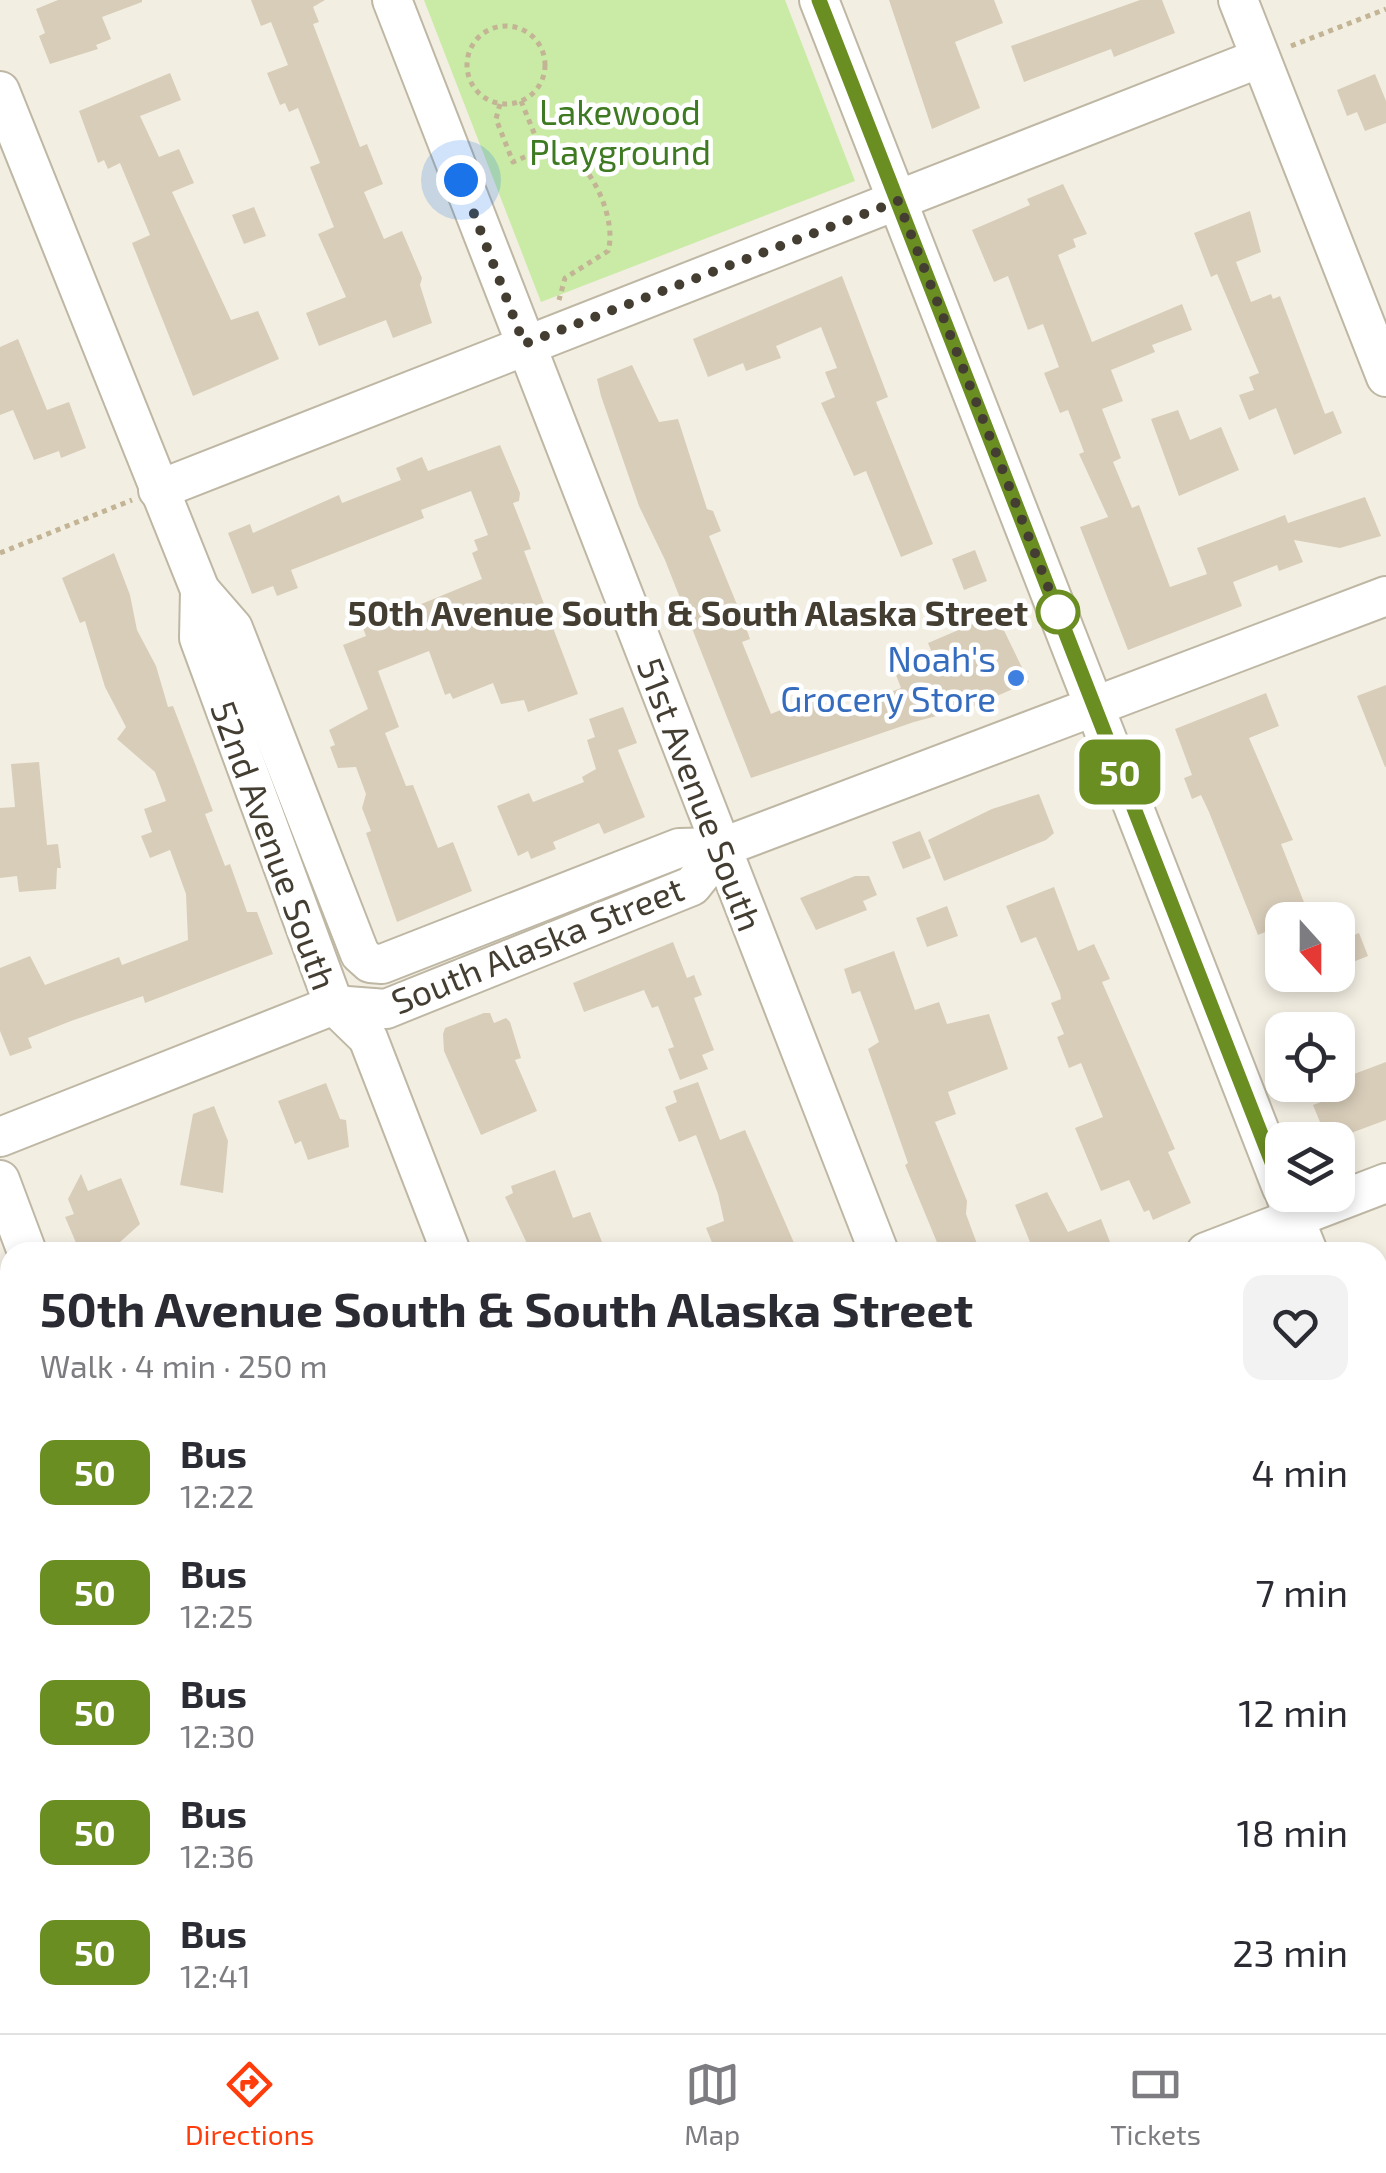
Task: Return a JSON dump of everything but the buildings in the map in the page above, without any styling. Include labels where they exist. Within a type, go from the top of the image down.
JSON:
[{"type":"street","name":"51st Avenue South","points":[[392,0],[875,1242]]},
{"type":"street","points":[[819,0],[1292,1214]]},
{"type":"street","points":[[1238,0],[1386,377]]},
{"type":"street","points":[[145,495],[1260,58]]},
{"type":"street","name":"52nd Avenue South","points":[[0,90],[145,495],[200,590],[233,628],[360,954]]},
{"type":"street","name":"52nd Avenue South","points":[[200,590],[199,638],[334,1004],[368,1038],[447,1242]]},
{"type":"street","name":"South Alaska Street","points":[[360,954],[370,963],[382,964],[679,848],[723,848],[1386,596]]},
{"type":"street","name":"South Alaska Street","points":[[0,1136],[334,1004],[386,1009],[692,886],[723,848]]},
{"type":"street","points":[[0,1180],[23,1242]]},
{"type":"street","points":[[1229,1242],[1292,1214],[1386,1184]]},
{"type":"path","points":[[1296,44],[1386,9]]},
{"type":"path","points":[[497,27],[522,29],[532,35],[545,56],[543,81],[522,101],[500,104],[477,92],[467,67],[474,42],[497,27]]},
{"type":"path","points":[[522,101],[541,150]]},
{"type":"path","points":[[500,104],[496,119],[512,162],[541,150],[563,152],[580,163],[594,184],[612,236],[608,250],[565,278],[558,294],[560,303]]},
{"type":"path","points":[[0,552],[145,495]]},
{"type":"green space","name":"Lakewood Playground","points":[[424,0],[785,0],[855,181],[541,302]]},
{"type":"bus line","name":"50","points":[[819,0],[1265,1144]]},
{"type":"place","name":"50th Avenue South & South Alaska Street","points":[[1058,612]]},
{"type":"place","name":"Noah's Grocery Store","points":[[1016,678]]},
{"type":"route","points":[[461,180],[524,344],[898,201],[1061,620],[1058,612]]}]
